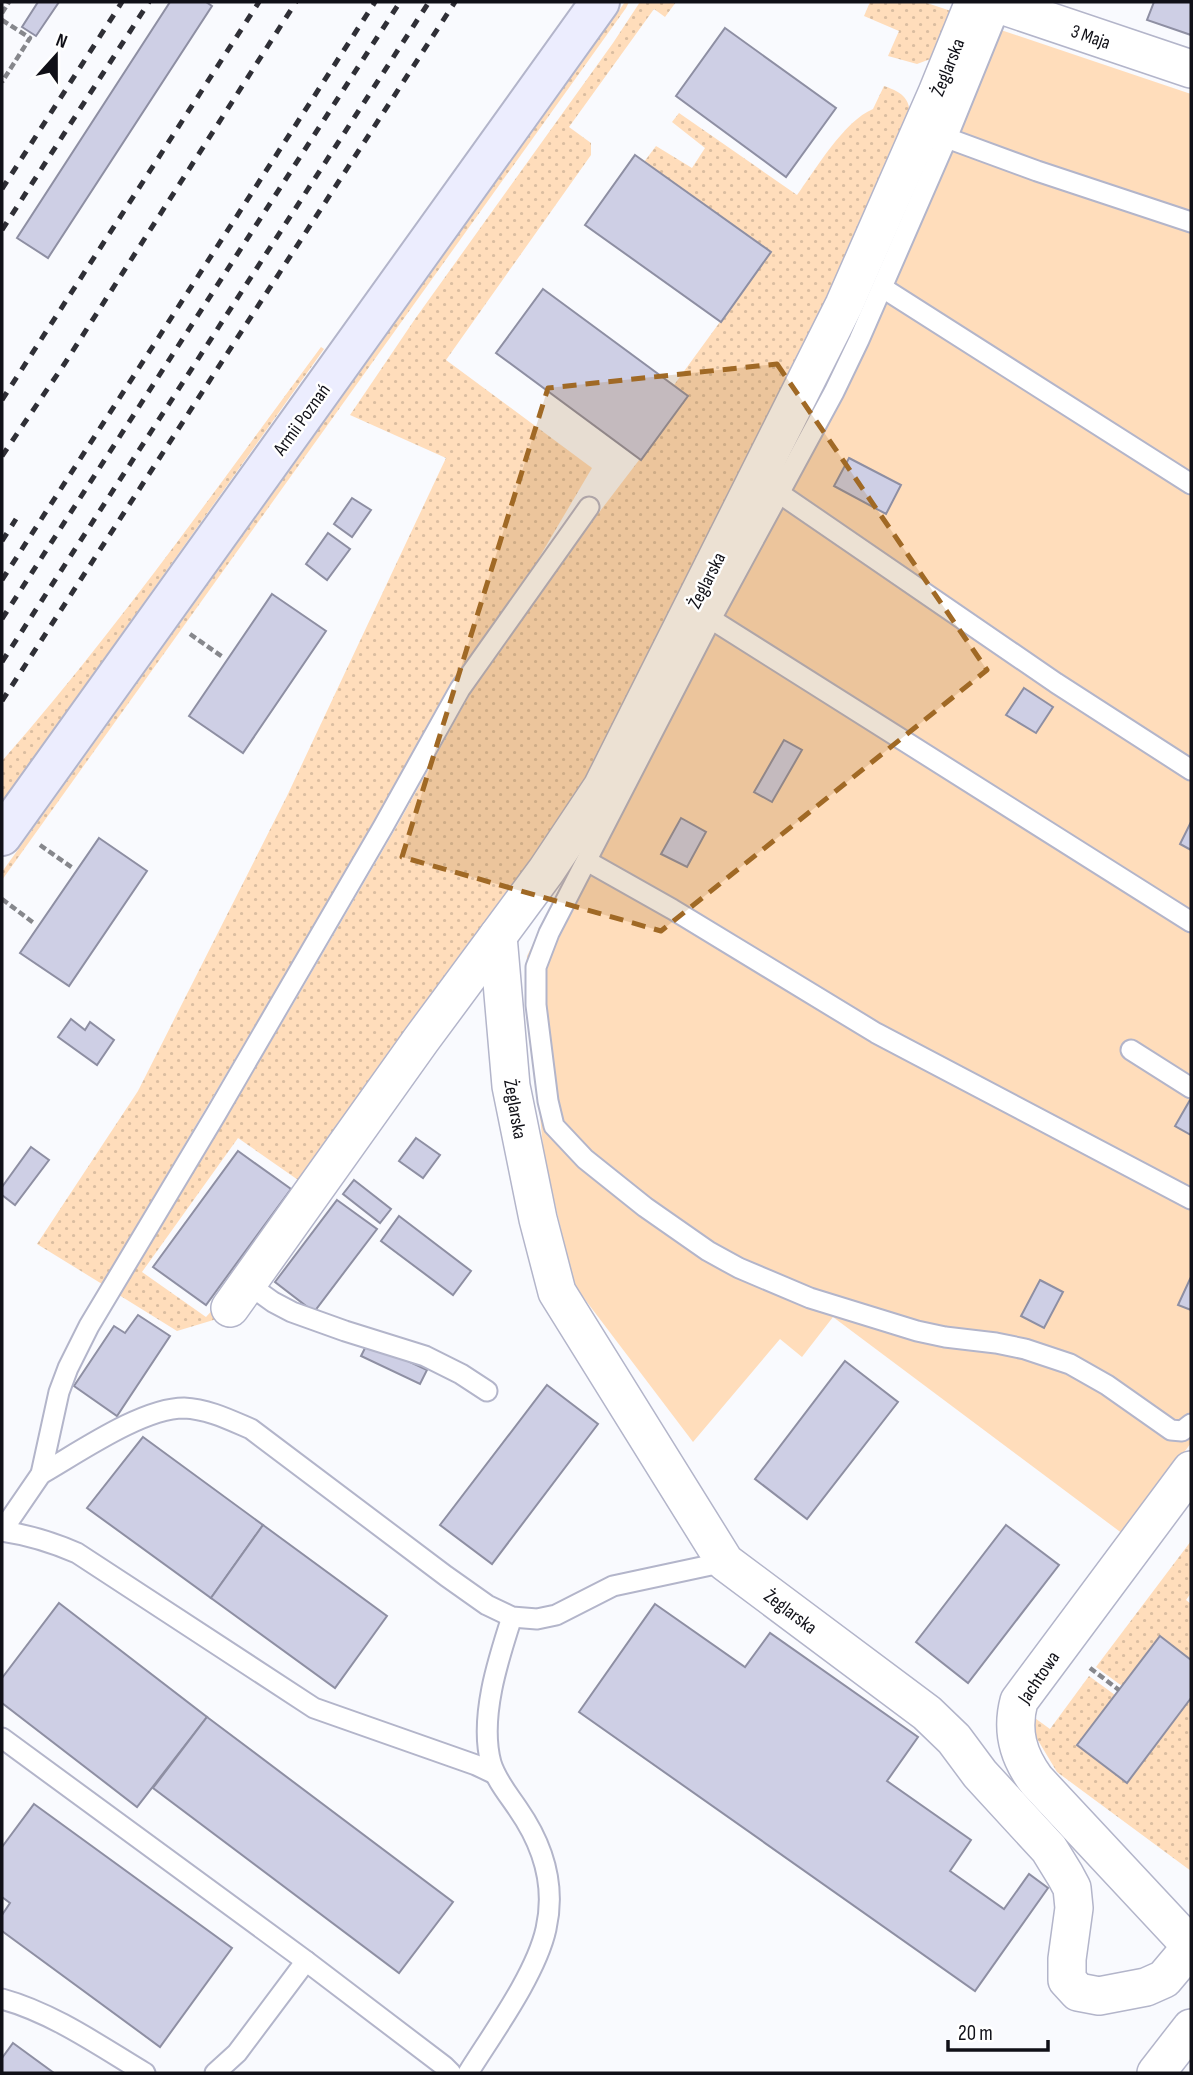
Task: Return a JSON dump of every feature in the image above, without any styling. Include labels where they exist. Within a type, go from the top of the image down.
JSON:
[{"type":"main road","name":"Armii Poznań","points":[[19,839],[600,2]]},
{"type":"street","name":"3 Maja","points":[[989,3],[1087,17],[1191,69]]},
{"type":"street","name":"Żeglarska","points":[[989,3],[937,93],[844,305],[607,777],[579,824],[498,936],[510,1086],[537,1219],[557,1292],[725,1562],[927,1713],[954,1739],[980,1774],[1049,1849],[1072,1888],[1067,1980],[1078,1992],[1099,1996],[1146,1987],[1164,1979],[1191,1946]]},
{"type":"street","points":[[239,1296],[498,936]]},
{"type":"street","name":"Jachtowa","points":[[1191,1470],[1019,1701],[1015,1722],[1020,1756],[1031,1774],[1191,1946]]},
{"type":"street","points":[[1156,2073],[1191,2028]]},
{"type":"lane","points":[[989,3],[947,138],[883,288],[834,393],[711,619],[545,944],[536,967],[536,992],[548,1101],[554,1126],[585,1159],[670,1226],[739,1268],[810,1298],[917,1331],[996,1343],[1070,1364],[1171,1430],[1182,1431],[1191,1424]]},
{"type":"lane","points":[[947,138],[1191,222]]},
{"type":"lane","points":[[883,288],[1191,484]]},
{"type":"lane","points":[[779,493],[1055,683],[1191,770]]},
{"type":"lane","points":[[495,1774],[314,1707],[77,1553],[30,1535],[2,1531],[41,1474],[59,1392],[89,1326],[383,827],[460,689],[589,507]]},
{"type":"lane","points":[[711,619],[1191,922]]},
{"type":"lane","points":[[587,861],[672,909],[876,1033],[1191,1199]]},
{"type":"lane","points":[[1131,1050],[1191,1088]]},
{"type":"lane","points":[[239,1296],[273,1302],[292,1312],[345,1331],[425,1356],[487,1391]]},
{"type":"lane","points":[[41,1474],[135,1420],[184,1408],[218,1414],[251,1429],[446,1576],[487,1605],[512,1617],[537,1619],[556,1615],[613,1586],[725,1562]]},
{"type":"lane","points":[[468,2073],[538,1955],[546,1928],[549,1900],[546,1863],[531,1828],[495,1774],[490,1761],[490,1706],[499,1657],[512,1617]]},
{"type":"lane","points":[[2,1738],[306,1961],[451,2073]]},
{"type":"lane","points":[[215,2073],[237,2053],[306,1961]]},
{"type":"lane","points":[[2,1999],[36,2012],[145,2073]]},
{"type":"path","points":[[2,13],[9,2]]},
{"type":"path","points":[[2,20],[31,36],[2,82]]},
{"type":"path","points":[[186,631],[224,658]]},
{"type":"path","points":[[19,839],[74,869]]},
{"type":"path","points":[[2,899],[35,924]]},
{"type":"path","points":[[1090,1668],[1119,1690]]},
{"type":"highlighted area","points":[[777,364],[987,670],[661,931],[402,857],[548,388]]},
{"type":"shaded area","points":[[625,2],[629,2],[626,8],[2,880],[2,872]]},
{"type":"shaded area","points":[[640,2],[676,2],[665,17],[654,9],[569,127],[591,143],[591,155],[446,360],[592,468],[533,568],[449,690],[345,873],[102,1284],[37,1244],[138,1091],[287,796],[446,458],[350,415]]},
{"type":"shaded area","points":[[870,2],[924,2],[951,11],[933,58],[917,64],[888,56],[899,31],[864,16]]},
{"type":"shaded area","points":[[992,27],[1191,94],[1191,1443],[1123,1534],[833,1317],[802,1357],[780,1339],[693,1442],[574,1285],[544,1157],[526,973],[527,956],[580,851],[839,356]]},
{"type":"shaded area","points":[[884,86],[898,92],[906,100],[910,110],[910,125],[595,780],[301,1182],[238,1138],[142,1272],[206,1317],[217,1305],[230,1315],[177,1331],[119,1295],[288,1013],[474,687],[565,557],[688,396],[674,385],[771,252],[644,162],[656,146],[692,168],[705,148],[672,122],[679,113],[797,195],[841,135],[862,115],[873,109]]},
{"type":"shaded area","points":[[321,347],[324,349],[2,802],[2,761],[86,661]]},
{"type":"shaded area","points":[[1191,1541],[1191,1593],[1186,1600],[1191,1604],[1191,1660],[1160,1636],[1122,1686],[1096,1667]]},
{"type":"shaded area","points":[[1089,1676],[1115,1695],[1127,1783],[1191,1698],[1191,1871],[1057,1772],[1027,1722],[1032,1716],[1050,1729]]},
{"type":"building","points":[[38,2],[59,2],[36,36],[22,27]]},
{"type":"building","points":[[170,2],[206,2],[212,6],[48,258],[17,238]]},
{"type":"building","points":[[1154,2],[1191,2],[1191,35],[1147,20]]},
{"type":"building","points":[[725,28],[836,108],[786,177],[676,96]]},
{"type":"building","points":[[635,155],[771,252],[721,322],[585,225]]},
{"type":"building","points":[[543,289],[688,396],[641,460],[496,353]]},
{"type":"building","points":[[849,458],[901,485],[886,514],[834,486]]},
{"type":"building","points":[[352,498],[371,510],[352,537],[334,524]]},
{"type":"building","points":[[328,533],[350,549],[327,580],[306,564]]},
{"type":"building","points":[[272,594],[326,631],[243,753],[189,716]]},
{"type":"building","points":[[1024,688],[1053,707],[1036,733],[1006,715]]},
{"type":"building","points":[[784,740],[802,750],[772,802],[754,792]]},
{"type":"building","points":[[681,818],[706,832],[687,867],[661,854]]},
{"type":"building","points":[[1191,822],[1191,850],[1180,844]]},
{"type":"building","points":[[99,838],[147,871],[69,986],[20,953]]},
{"type":"building","points":[[71,1019],[85,1030],[90,1022],[114,1040],[97,1065],[58,1037]]},
{"type":"building","points":[[1191,1101],[1191,1135],[1175,1126]]},
{"type":"building","points":[[416,1138],[440,1155],[423,1178],[399,1161]]},
{"type":"building","points":[[31,1147],[49,1160],[15,1205],[2,1195],[2,1187]]},
{"type":"building","points":[[238,1151],[291,1189],[206,1305],[153,1267]]},
{"type":"building","points":[[354,1180],[391,1209],[380,1223],[343,1194]]},
{"type":"building","points":[[337,1200],[377,1229],[314,1312],[275,1282]]},
{"type":"building","points":[[399,1216],[471,1271],[453,1295],[381,1241]]},
{"type":"building","points":[[1040,1280],[1063,1292],[1044,1328],[1021,1316]]},
{"type":"building","points":[[1191,1280],[1191,1310],[1178,1305]]},
{"type":"building","points":[[138,1315],[170,1336],[117,1416],[74,1386],[114,1326],[125,1333]]},
{"type":"building","points":[[368,1342],[427,1370],[420,1384],[361,1356]]},
{"type":"building","points":[[845,1361],[898,1402],[807,1519],[755,1479]]},
{"type":"building","points":[[547,1385],[598,1424],[492,1564],[440,1525]]},
{"type":"building","points":[[143,1437],[263,1525],[211,1598],[87,1508]]},
{"type":"building","points":[[263,1525],[387,1616],[335,1688],[211,1598]]},
{"type":"building","points":[[1006,1525],[1059,1565],[968,1683],[916,1642]]},
{"type":"building","points":[[59,1603],[207,1717],[137,1807],[2,1703],[2,1678]]},
{"type":"building","points":[[655,1604],[745,1667],[770,1633],[918,1737],[887,1781],[971,1840],[950,1871],[1004,1909],[1029,1874],[1048,1888],[975,1991],[579,1712]]},
{"type":"building","points":[[1160,1636],[1191,1660],[1191,1698],[1127,1783],[1077,1745]]},
{"type":"building","points":[[207,1717],[453,1902],[399,1973],[153,1788]]},
{"type":"building","points":[[34,1804],[232,1948],[160,2047],[2,1931],[2,1915],[10,1903],[2,1897],[2,1847]]},
{"type":"building","points":[[13,2043],[54,2073],[2,2073],[2,2058]]},
{"type":"railway","points":[[2,189],[122,2]]},
{"type":"railway","points":[[2,230],[149,2]]},
{"type":"railway","points":[[2,400],[259,2]]},
{"type":"railway","points":[[2,456],[65,363],[296,2]]},
{"type":"railway","points":[[2,580],[375,2]]},
{"type":"railway","points":[[2,619],[400,2]]},
{"type":"railway","points":[[2,662],[429,2]]},
{"type":"railway","points":[[2,701],[455,2]]},
{"type":"railway","points":[[2,541],[16,519]]}]
